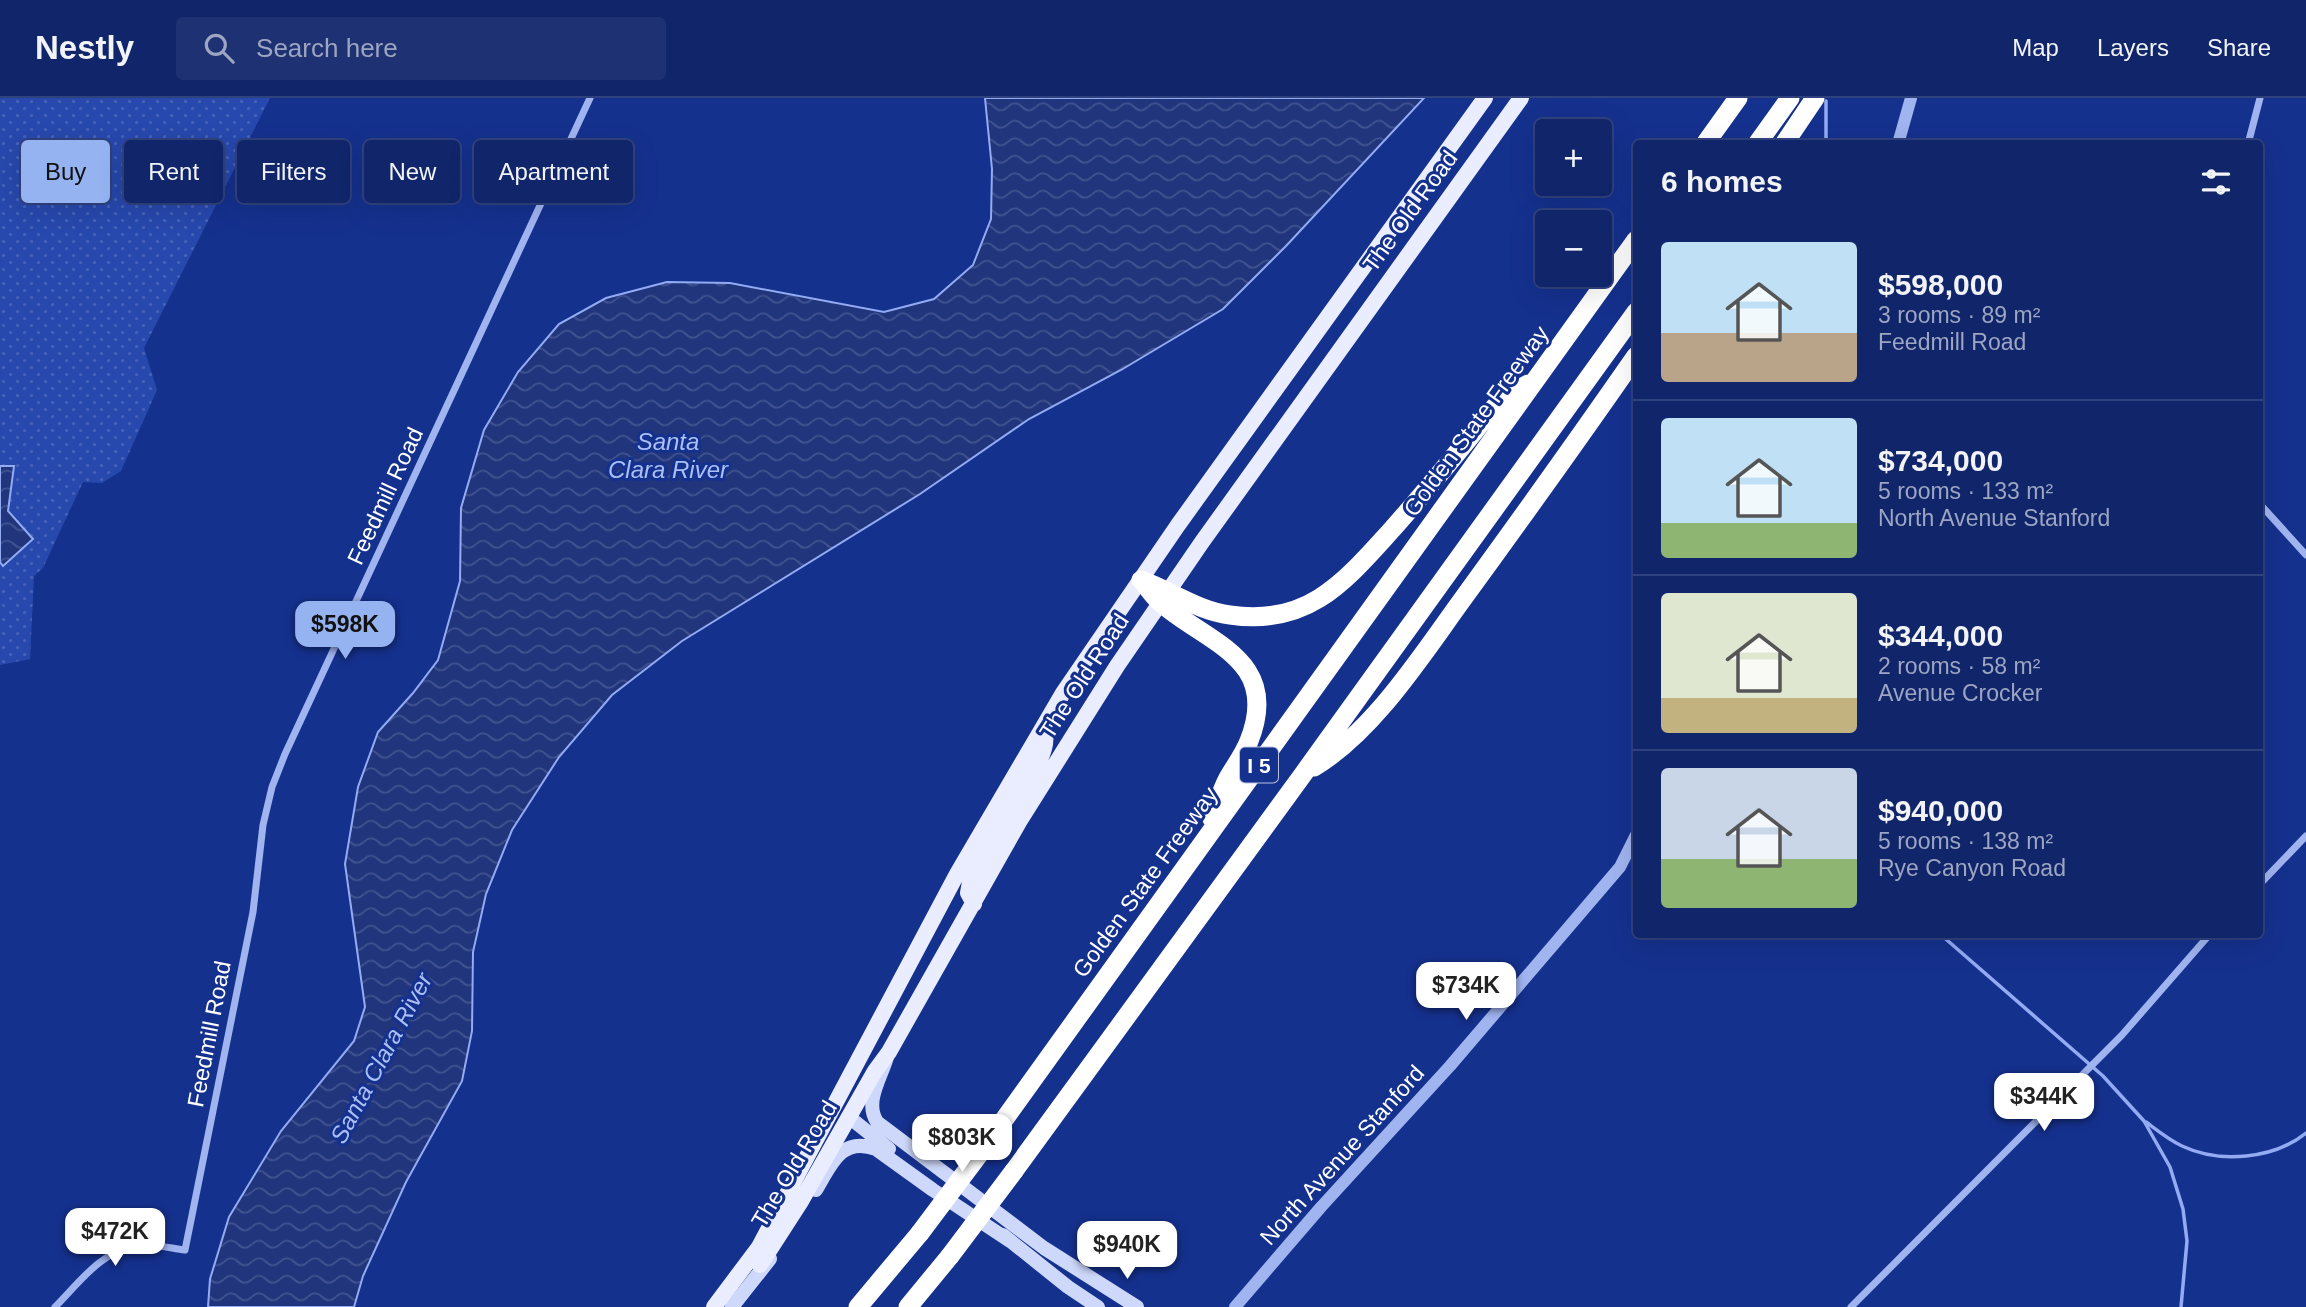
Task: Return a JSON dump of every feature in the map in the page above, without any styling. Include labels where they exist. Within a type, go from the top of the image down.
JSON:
[{"type":"highway","points":[[1708,140],[1738,98]]},
{"type":"highway","points":[[1760,140],[1790,98]]},
{"type":"highway","points":[[1787,140],[1815,98]]},
{"type":"highway","name":"Golden State Freeway","points":[[858,1307],[920,1233],[983,1149],[1633,244]]},
{"type":"highway","name":"I 5","points":[[908,1307],[1014,1171],[1633,316]]},
{"type":"highway","points":[[1304,774],[1333,756],[1405,679],[1557,471],[1633,360]]},
{"type":"highway","points":[[1164,596],[1205,609],[1248,617],[1288,612],[1325,596],[1352,573],[1393,529],[1502,399],[1535,380]]},
{"type":"highway","points":[[1141,580],[1231,652],[1251,677],[1255,691],[1257,708],[1249,741],[1227,779],[1201,846]]},
{"type":"main road","name":"The Old Road","points":[[714,1307],[759,1247],[957,874],[1070,683],[1485,98]]},
{"type":"main road","name":"The Old Road","points":[[731,1307],[800,1203],[1019,822],[1117,666],[1164,596],[1521,98]]},
{"type":"main road","points":[[1019,822],[1013,806],[1014,800],[1040,758],[1046,741],[1043,729]]},
{"type":"main road","points":[[974,904],[968,892],[970,882],[1004,820],[1005,812],[999,803]]},
{"type":"main road","points":[[888,1052],[872,1098],[871,1109],[877,1122],[1069,1265],[1137,1307]]},
{"type":"main road","points":[[832,1110],[862,1122],[1056,1265],[1069,1265]]},
{"type":"main road","points":[[849,1117],[1068,1287],[1098,1307]]},
{"type":"main road","points":[[731,1307],[741,1298],[788,1234],[832,1163],[841,1152],[856,1145],[876,1149],[933,1191],[1010,1241]]},
{"type":"street","name":"Feedmill Road","points":[[55,1307],[98,1264],[123,1249],[151,1245],[185,1250],[253,912],[263,825],[272,787],[590,98]]},
{"type":"street","points":[[1899,140],[1911,98]]},
{"type":"street","points":[[2249,140],[2260,98]]},
{"type":"street","points":[[2263,507],[2306,555]]},
{"type":"street","points":[[2263,881],[2306,836]]},
{"type":"street","name":"North Avenue Stanford","points":[[1236,1307],[1316,1213],[1450,1066],[1612,877],[1633,841]]},
{"type":"street","points":[[1851,1307],[2122,1035],[2207,938]]},
{"type":"shaded area","points":[[0,98],[270,98],[249,140],[237,140],[237,163],[223,191],[223,140],[124,140],[124,203],[217,203],[144,348],[157,390],[121,471],[102,483],[83,482],[43,568],[34,576],[30,659],[0,665]]},
{"type":"water","name":"Santa Clara River","points":[[985,98],[1424,98],[1286,246],[1223,309],[1121,370],[1029,419],[920,494],[682,641],[612,695],[559,757],[512,830],[486,894],[473,952],[472,1031],[462,1081],[406,1182],[363,1276],[354,1307],[208,1307],[210,1279],[229,1217],[281,1131],[354,1041],[365,1007],[345,864],[358,787],[378,732],[438,660],[460,581],[461,508],[484,430],[518,372],[559,324],[606,298],[667,282],[730,283],[884,312],[934,299],[973,265],[991,219],[992,169]]},
{"type":"water","points":[[0,466],[14,466],[8,511],[33,539],[3,566],[0,562]]},
{"type":"waterway","points":[[1826,101],[1826,140]]},
{"type":"waterway","points":[[1945,938],[2103,1076],[2144,1121],[2170,1167],[2183,1209],[2187,1241],[2181,1307]]},
{"type":"waterway","points":[[2146,1122],[2182,1146],[2197,1152],[2229,1157],[2278,1149],[2306,1133]]}]
